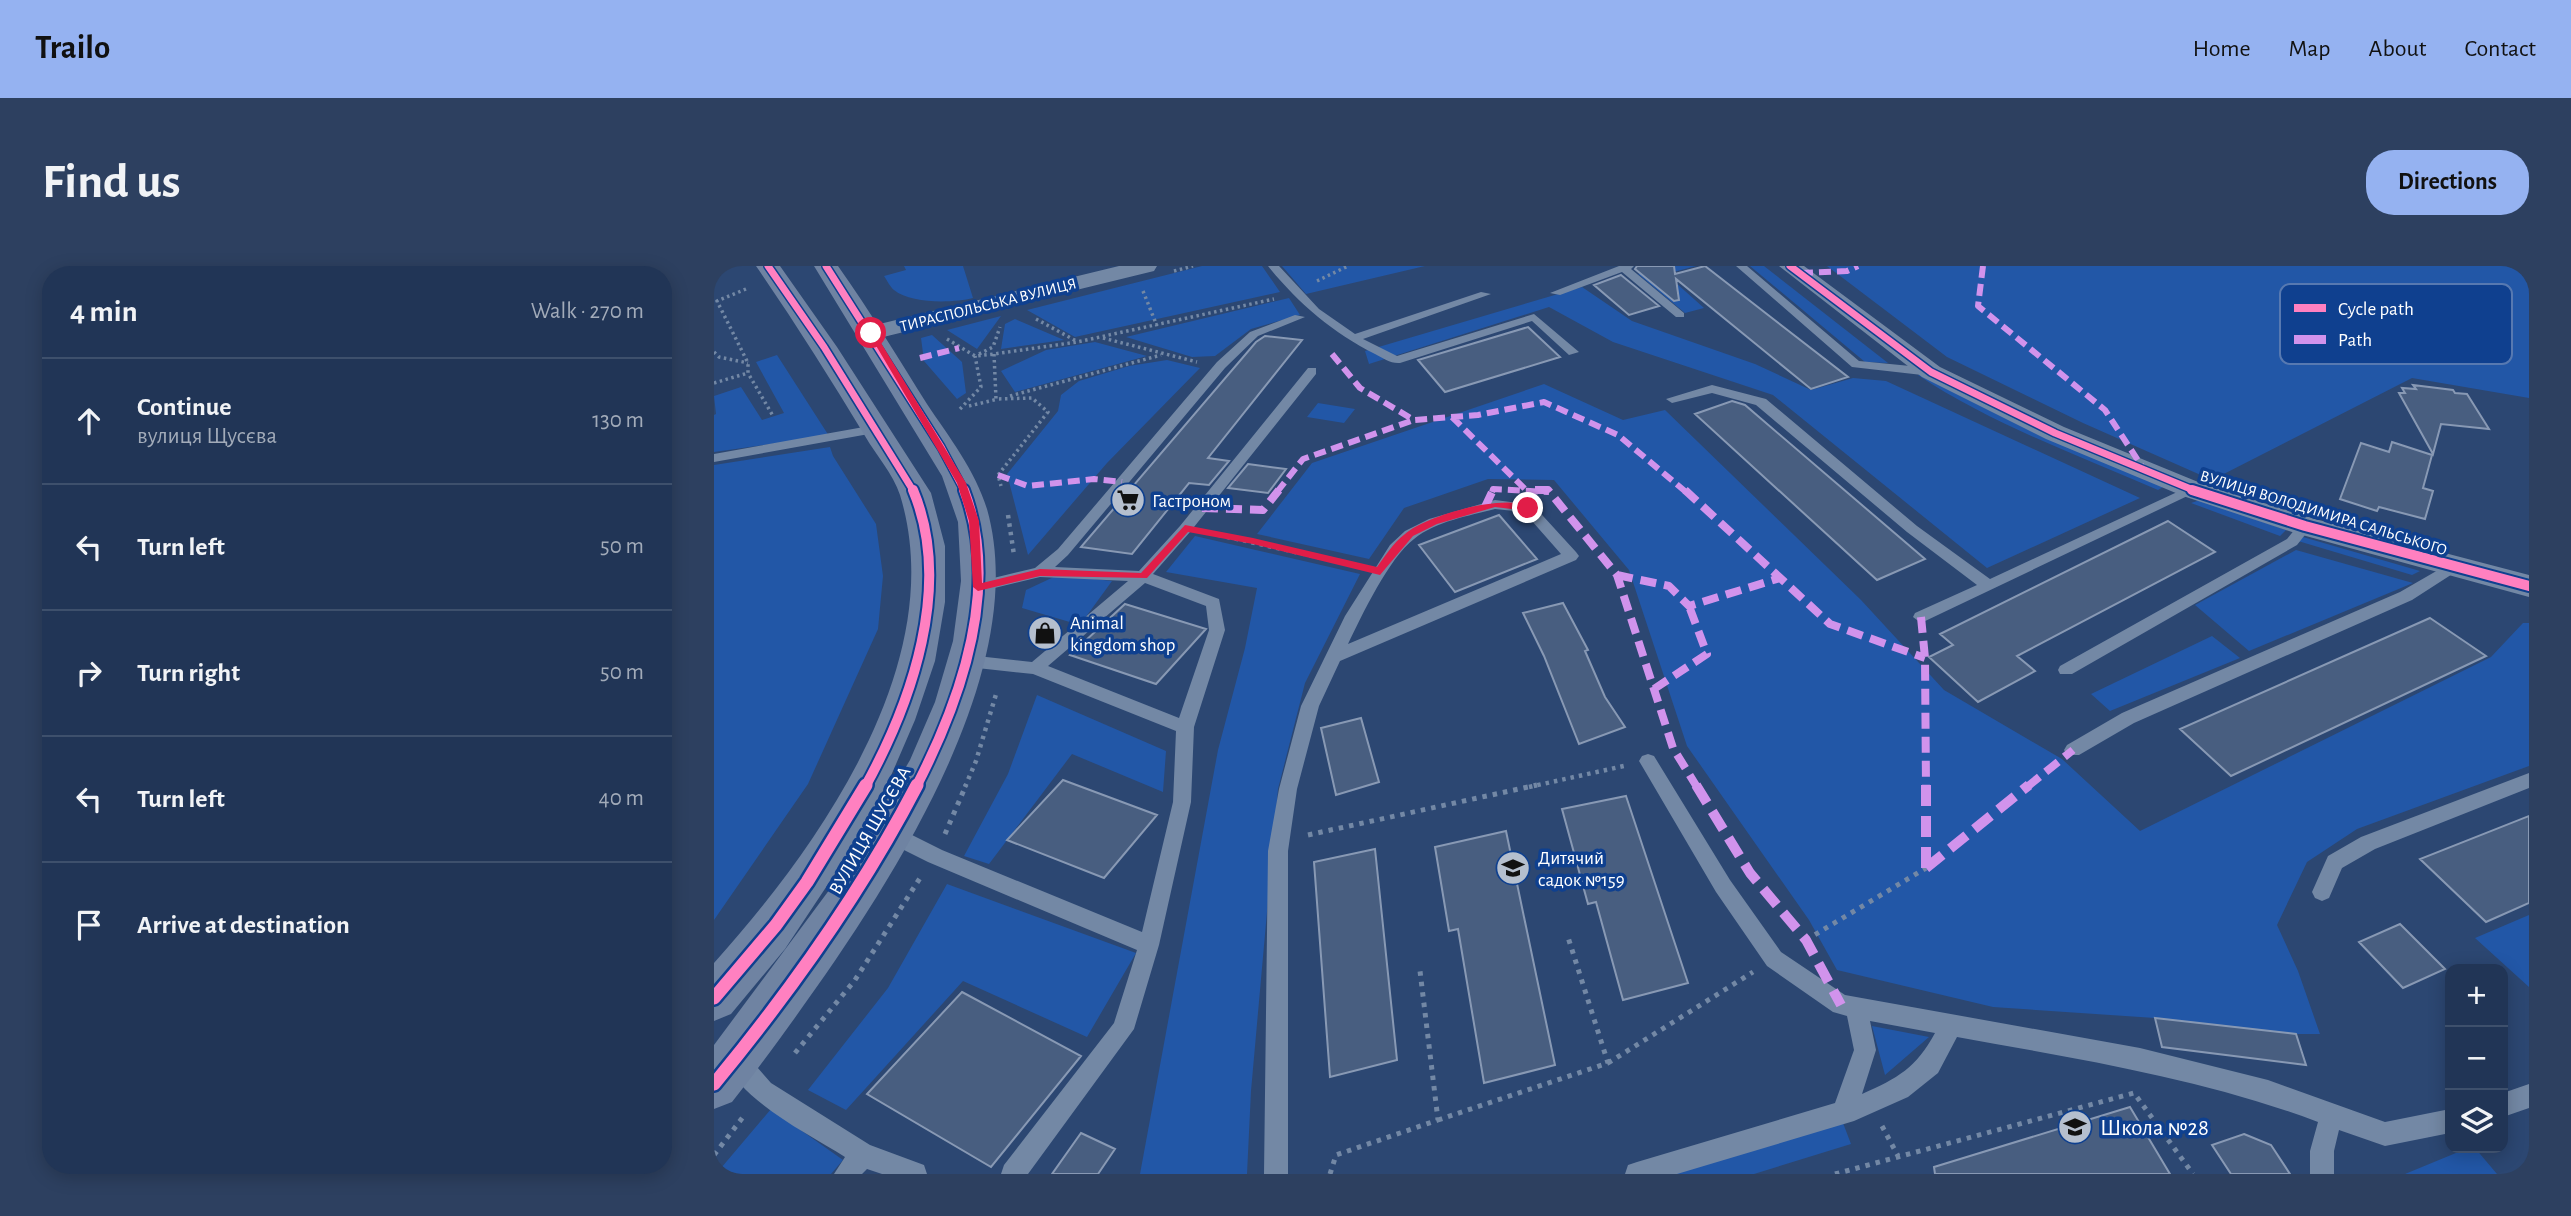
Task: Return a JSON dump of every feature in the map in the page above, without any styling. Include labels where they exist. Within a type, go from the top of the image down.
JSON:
[{"type":"main road","name":"ВУЛИЦЯ ЩУСЄВА","points":[[714,998],[775,926],[832,844],[869,778],[900,711],[920,648],[930,589],[927,537],[915,493],[768,266]]},
{"type":"main road","name":"ВУЛИЦЯ ЩУСЄВА","points":[[725,1072],[830,929],[891,834],[930,758],[968,661],[978,587],[974,521],[961,483],[871,333],[826,266]]},
{"type":"street","name":"ВУЛИЦЯ ВОЛОДИМИРА САЛЬСЬКОГО","points":[[1790,266],[1931,372],[2055,433],[2193,490],[2305,526],[2529,586]]},
{"type":"street","name":"ТИРАСПОЛЬСЬКА ВУЛИЦЯ","points":[[871,333],[1142,273]]},
{"type":"lane","points":[[1273,266],[1315,311],[1353,338],[1396,360],[1534,317],[1573,352]]},
{"type":"lane","points":[[1741,266],[1856,364],[1931,372]]},
{"type":"lane","points":[[1556,293],[1626,267],[1680,315]]},
{"type":"lane","points":[[1353,338],[1485,294]]},
{"type":"lane","points":[[1040,572],[1063,552],[1222,365],[1254,334],[1299,317]]},
{"type":"lane","points":[[1035,668],[1143,576],[1312,371]]},
{"type":"lane","points":[[1672,399],[1712,389],[1761,402],[1912,529],[1988,585]]},
{"type":"lane","points":[[714,458],[875,429]]},
{"type":"lane","points":[[1921,617],[2193,490]]},
{"type":"lane","points":[[1276,1174],[1278,851],[1289,789],[1310,705],[1331,659],[1395,548],[1410,534],[1434,522],[1495,505],[1528,508],[1571,556],[1331,659]]},
{"type":"lane","points":[[2066,670],[2292,542],[2305,526]]},
{"type":"lane","points":[[2073,750],[2129,718],[2406,596],[2452,566]]},
{"type":"lane","points":[[978,587],[1040,572],[1143,576],[1213,603],[1217,630],[1185,727],[1182,802],[1149,945],[1123,1029],[1013,1174]]},
{"type":"lane","points":[[968,661],[1035,668],[1185,727]]},
{"type":"lane","points":[[1648,761],[1723,886],[1774,959],[1842,1005],[2140,1059],[2268,1092],[2385,1133],[2445,1122]]},
{"type":"lane","points":[[2322,892],[2335,862],[2368,843],[2529,780]]},
{"type":"lane","points":[[891,834],[935,856],[1149,945]]},
{"type":"lane","points":[[1844,1112],[1865,1050],[1856,1008]]},
{"type":"lane","points":[[1637,1174],[1844,1112],[1900,1089],[1930,1065],[1952,1024]]},
{"type":"lane","points":[[725,1072],[763,1091],[863,1155],[915,1174]]},
{"type":"lane","points":[[2508,1103],[2529,1096]]},
{"type":"lane","points":[[2322,1174],[2322,1151],[2331,1116]]},
{"type":"lane","points":[[846,1174],[863,1155]]},
{"type":"path","points":[[1310,285],[1348,266]]},
{"type":"path","points":[[1142,273],[1157,326]]},
{"type":"path","points":[[746,289],[715,302],[748,363],[748,373],[773,416]]},
{"type":"path","points":[[975,356],[1077,342],[1297,294]]},
{"type":"path","points":[[1031,316],[1077,342]]},
{"type":"path","points":[[975,356],[993,347],[1004,320]]},
{"type":"path","points":[[1101,337],[1161,355],[1195,361]]},
{"type":"path","points":[[714,352],[719,357],[748,363]]},
{"type":"path","points":[[994,354],[996,400]]},
{"type":"path","points":[[969,406],[1161,355]]},
{"type":"path","points":[[960,409],[981,387],[975,356]]},
{"type":"path","points":[[714,383],[748,373]]},
{"type":"path","points":[[996,400],[1030,395],[1042,402],[1048,412],[1008,465]]},
{"type":"path","points":[[1185,528],[1380,571]]},
{"type":"path","points":[[1297,837],[1648,761]]},
{"type":"path","points":[[1806,940],[1926,868]]},
{"type":"path","points":[[1567,934],[1608,1063]]},
{"type":"path","points":[[1330,1174],[1336,1155],[1608,1063],[1774,959]]},
{"type":"path","points":[[1420,971],[1438,1120]]},
{"type":"path","points":[[1835,1174],[2134,1093],[2193,1174]]},
{"type":"shaded area","points":[[904,266],[963,266],[973,298],[932,301],[901,295],[884,276],[906,270]]},
{"type":"shaded area","points":[[1202,266],[1262,266],[1280,292],[1075,337],[1027,310]]},
{"type":"shaded area","points":[[1282,266],[1425,266],[1306,294]]},
{"type":"shaded area","points":[[1658,266],[1696,266],[1666,274],[1704,308],[1685,313],[1638,274]]},
{"type":"shaded area","points":[[1750,266],[1764,266],[1888,363],[1865,362]]},
{"type":"shaded area","points":[[1827,266],[2529,266],[2529,398],[2412,378],[2212,480],[2083,423],[1947,357]]},
{"type":"shaded area","points":[[1582,287],[1632,321],[1755,364],[1811,390],[1853,378],[1886,381],[2140,498],[1987,568],[1773,395],[1613,342],[1549,307],[1369,364],[1365,351]]},
{"type":"shaded area","points":[[1289,298],[1300,315],[1251,329],[1215,356],[1192,357],[1126,337]]},
{"type":"shaded area","points":[[1001,316],[977,349],[947,330]]},
{"type":"shaded area","points":[[1015,319],[1064,340],[1001,349],[1005,324]]},
{"type":"shaded area","points":[[932,335],[962,362],[966,393],[957,399],[924,361],[921,338]]},
{"type":"shaded area","points":[[1095,342],[1147,356],[1015,392],[1001,371],[1046,350]]},
{"type":"shaded area","points":[[777,355],[829,436],[714,452],[714,396],[741,387],[762,420],[784,413],[756,362]]},
{"type":"shaded area","points":[[1167,360],[1200,368],[1107,463],[1028,555],[1007,474],[1058,411],[1061,395],[1079,381],[1129,366]]},
{"type":"shaded area","points":[[1918,375],[1926,375],[2163,487],[2158,490],[2035,438],[1975,409]]},
{"type":"shaded area","points":[[1544,384],[1623,420],[1665,410],[1861,600],[1944,690],[2062,759],[2140,831],[2491,657],[2523,623],[2529,623],[2529,766],[2357,829],[2307,862],[2277,925],[2298,971],[2320,1034],[2296,1034],[2155,1018],[1993,1007],[1837,970],[1809,920],[1687,746],[1629,570],[1554,480],[1488,479],[1404,508],[1369,559],[1257,534],[1312,463]]},
{"type":"shaded area","points":[[1318,403],[1355,409],[1344,423],[1307,417]]},
{"type":"shaded area","points":[[830,447],[876,524],[883,576],[878,629],[808,784],[714,920],[714,465]]},
{"type":"shaded area","points":[[2200,500],[2286,530],[2280,536],[2191,503]]},
{"type":"shaded area","points":[[1195,536],[1360,574],[1305,683],[1278,789],[1251,1091],[1247,1174],[1140,1174],[1218,750],[1245,648],[1257,588],[1166,572]]},
{"type":"shaded area","points":[[2303,537],[2420,571],[2412,575],[2298,541]]},
{"type":"shaded area","points":[[2296,550],[2413,583],[2249,651],[2195,605]]},
{"type":"shaded area","points":[[1058,575],[1112,581],[1080,625],[1022,608],[1026,590]]},
{"type":"shaded area","points":[[2212,636],[2240,658],[2110,711],[2091,694]]},
{"type":"shaded area","points":[[1037,695],[1166,751],[1163,792],[1072,754],[989,864],[964,856],[1008,774]]},
{"type":"shaded area","points":[[947,884],[1136,953],[1087,1037],[963,981],[846,1110],[808,1090],[888,988]]},
{"type":"shaded area","points":[[2529,915],[2529,987],[2508,968],[2508,964],[2504,964],[2475,938]]},
{"type":"shaded area","points":[[1872,1026],[1929,1037],[1885,1075]]},
{"type":"shaded area","points":[[771,1109],[843,1160],[831,1174],[716,1174]]},
{"type":"shaded area","points":[[1843,1123],[1851,1144],[1754,1174],[1661,1174]]},
{"type":"shaded area","points":[[2456,1153],[2479,1153],[2497,1174],[2405,1174]]},
{"type":"building","points":[[1637,266],[1674,266],[1675,274],[1705,266],[1848,377],[1811,389],[1676,279],[1679,300],[1674,301],[1635,269]]},
{"type":"building","points":[[1621,275],[1659,306],[1629,315],[1594,285]]},
{"type":"building","points":[[1528,327],[1560,357],[1445,392],[1418,360]]},
{"type":"building","points":[[1265,336],[1302,340],[1208,458],[1229,461],[1209,485],[1189,483],[1132,554],[1081,547],[1256,342]]},
{"type":"building","points":[[2413,385],[2467,394],[2489,429],[2441,424],[2433,454],[2399,393],[2405,393],[2402,388],[2416,389]]},
{"type":"building","points":[[1732,401],[1745,405],[1925,559],[1877,580],[1695,414]]},
{"type":"building","points":[[2392,442],[2432,455],[2423,488],[2433,491],[2425,519],[2379,507],[2377,511],[2340,499],[2361,443],[2389,452]]},
{"type":"building","points":[[1248,464],[1286,469],[1268,493],[1228,488]]},
{"type":"building","points":[[1499,515],[1537,559],[1455,592],[1419,545]]},
{"type":"building","points":[[2168,521],[2215,552],[2017,656],[2035,671],[1978,702],[1929,657],[1953,645],[1940,634]]},
{"type":"building","points":[[1563,603],[1588,650],[1585,651],[1605,697],[1625,727],[1579,744],[1544,656],[1523,613]]},
{"type":"building","points":[[1125,604],[1206,629],[1156,684],[1070,655]]},
{"type":"building","points":[[2430,618],[2486,656],[2231,776],[2180,729]]},
{"type":"building","points":[[1361,718],[1379,782],[1336,795],[1321,728]]},
{"type":"building","points":[[1063,780],[1157,815],[1104,878],[1007,840]]},
{"type":"building","points":[[1626,796],[1688,983],[1623,1000],[1596,902],[1588,904],[1562,809]]},
{"type":"building","points":[[2529,816],[2529,903],[2486,922],[2420,859]]},
{"type":"building","points":[[1506,831],[1555,1065],[1484,1083],[1458,929],[1449,931],[1435,847]]},
{"type":"building","points":[[1375,849],[1397,1060],[1330,1077],[1314,862]]},
{"type":"building","points":[[2400,924],[2445,969],[2403,988],[2359,942]]},
{"type":"building","points":[[962,992],[1081,1056],[991,1167],[867,1094]]},
{"type":"building","points":[[2155,1018],[2296,1034],[2306,1065],[2162,1047]]},
{"type":"building","points":[[2130,1107],[2170,1174],[1935,1174],[1934,1167]]},
{"type":"building","points":[[1081,1133],[1115,1149],[1098,1174],[1052,1174]]},
{"type":"building","points":[[2244,1134],[2271,1145],[2290,1174],[2231,1174],[2212,1145]]},
{"type":"marked path","points":[[1801,273],[1847,271],[1858,266]]},
{"type":"marked path","points":[[1983,266],[1978,306],[2105,410],[2143,468]]},
{"type":"marked path","points":[[920,358],[959,348]]},
{"type":"marked path","points":[[1332,354],[1360,388],[1414,420],[1478,415],[1544,402],[1618,435],[1661,468],[1830,624],[1925,658]]},
{"type":"marked path","points":[[1452,417],[1526,490]]},
{"type":"marked path","points":[[1202,508],[1263,510],[1303,459],[1414,420]]},
{"type":"marked path","points":[[998,475],[1028,486],[1094,479],[1122,482]]},
{"type":"marked path","points":[[1485,507],[1493,489],[1548,490],[1617,575],[1673,748],[1750,873],[1806,940],[1841,1005]]},
{"type":"marked path","points":[[1617,575],[1669,586],[1689,606],[1780,578]]},
{"type":"marked path","points":[[1654,689],[1707,654],[1689,606]]},
{"type":"marked path","points":[[1921,617],[1925,658],[1926,868]]},
{"type":"marked path","points":[[1926,868],[2073,750]]},
{"type":"cycle path","points":[[714,998],[776,925],[807,882],[839,833],[869,778],[896,720],[916,661],[928,602],[928,546],[915,493],[824,347],[768,266]]},
{"type":"cycle path","points":[[714,1084],[757,1030],[831,927],[899,820],[929,761],[954,702],[971,641],[978,581],[974,522],[970,506],[958,476],[941,447],[826,266]]},
{"type":"cycle path","points":[[1790,266],[1931,372],[2055,433],[2193,490],[2305,526],[2529,586]]},
{"type":"place","name":"Гастроном","points":[[1128,500]]},
{"type":"place","name":"Animal kingdom shop","points":[[1045,633]]},
{"type":"place","name":"Дитячий садок №159","points":[[1513,868]]},
{"type":"place","name":"Школа №28","points":[[2075,1127]]},
{"type":"route","points":[[871,333],[961,483],[974,521],[978,587],[1040,572],[1143,576],[1185,528],[1380,571],[1395,548],[1410,534],[1434,522],[1495,505],[1528,508]]}]
